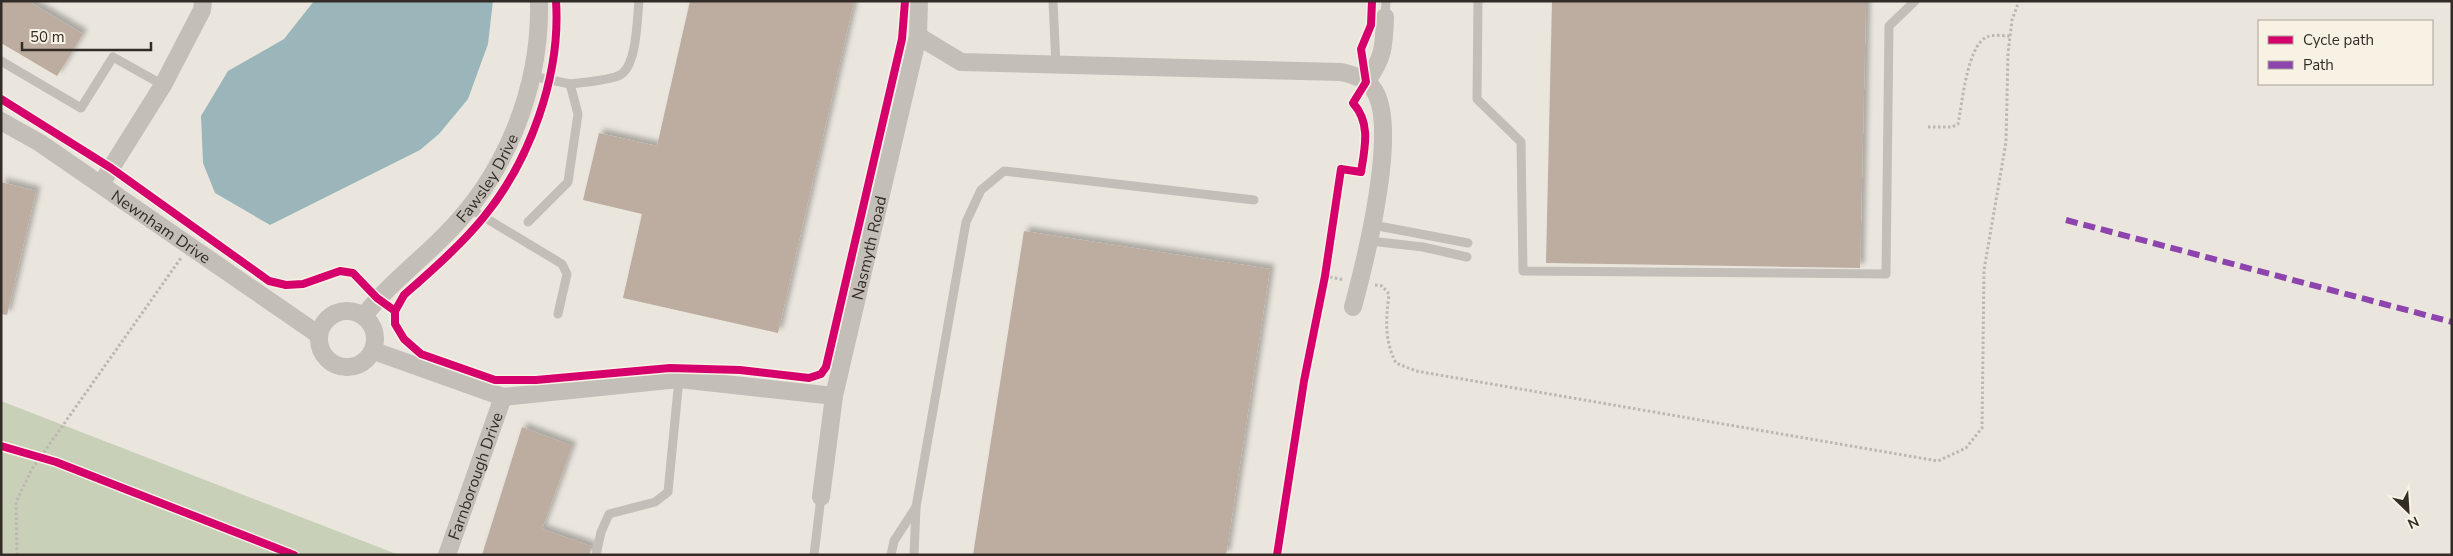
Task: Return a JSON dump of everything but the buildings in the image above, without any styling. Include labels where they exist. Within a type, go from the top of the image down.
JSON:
[{"type":"street","points":[[101,184],[163,85],[202,10],[203,1]]},
{"type":"street","name":"Fawsley Drive","points":[[364,316],[377,298],[443,238],[492,178],[512,139],[532,76],[540,22],[539,1]]},
{"type":"street","name":"Nasmyth Road","points":[[821,497],[834,396],[918,36],[919,1]]},
{"type":"street","points":[[1366,82],[1378,67],[1384,50],[1385,9]]},
{"type":"street","points":[[918,36],[961,62],[1056,66],[1342,72],[1358,77],[1374,90],[1381,104],[1384,129],[1371,233],[1354,307]]},
{"type":"street","name":"Newnham Drive","points":[[1,122],[40,143],[319,335]]},
{"type":"street","points":[[355,312],[364,316],[375,331],[376,341],[374,351],[367,360],[357,366],[345,368],[334,365],[325,357],[320,347],[319,335],[322,326],[336,313],[355,312]]},
{"type":"street","points":[[374,351],[503,397],[679,379],[834,396]]},
{"type":"street","name":"Farnborough Drive","points":[[447,555],[503,397]]},
{"type":"lane","points":[[532,76],[570,84],[619,76],[626,70],[633,55],[639,1]]},
{"type":"lane","points":[[1052,1],[1056,66]]},
{"type":"lane","points":[[1478,1],[1477,98],[1521,142],[1523,271],[1876,274],[1886,274],[1889,26],[1915,1]]},
{"type":"lane","points":[[1,61],[81,108],[113,57],[163,85]]},
{"type":"lane","points":[[528,222],[568,182],[578,114],[570,84]]},
{"type":"lane","points":[[914,555],[916,507],[966,222],[981,190],[1004,171],[1254,200]]},
{"type":"lane","points":[[469,208],[562,264],[567,274],[558,314]]},
{"type":"lane","points":[[1371,233],[1468,242]]},
{"type":"lane","points":[[1371,233],[1467,257]]},
{"type":"lane","points":[[596,555],[601,532],[610,514],[655,502],[668,492],[679,379]]},
{"type":"lane","points":[[814,555],[821,497]]},
{"type":"lane","points":[[891,555],[894,541],[916,507]]},
{"type":"path","points":[[1325,276],[1382,286],[1389,294],[1385,322],[1389,349],[1396,362],[1416,371],[1938,461],[1966,448],[1982,428],[1984,270],[2006,142],[2010,36],[2012,20],[2019,1]]},
{"type":"path","points":[[1928,127],[1952,127],[1958,124],[1965,80],[1979,43],[1987,37],[2010,36]]},
{"type":"path","points":[[17,555],[16,502],[32,469],[190,245]]},
{"type":"green space","points":[[1,401],[399,555],[1,555]]},
{"type":"water","points":[[314,1],[493,1],[488,44],[468,99],[439,134],[420,150],[270,225],[215,193],[203,163],[201,116],[228,71],[284,39]]},
{"type":"marked path","points":[[2066,220],[2452,322]]},
{"type":"cycle path","points":[[556,1],[553,58],[547,87],[539,116],[515,170],[483,218],[455,248],[404,295],[395,311],[395,324],[404,339],[421,354],[495,380],[536,380],[670,368],[740,370],[809,378],[821,374],[826,367],[902,39],[905,1]]},
{"type":"cycle path","points":[[1277,555],[1304,381],[1325,276],[1341,169],[1361,172],[1365,144],[1364,127],[1359,111],[1353,103],[1366,82],[1361,49],[1371,25],[1372,1]]},
{"type":"cycle path","points":[[1,99],[111,168],[269,281],[286,285],[303,284],[340,271],[353,273],[377,298],[395,311]]},
{"type":"cycle path","points":[[1,446],[56,462],[294,555]]}]
